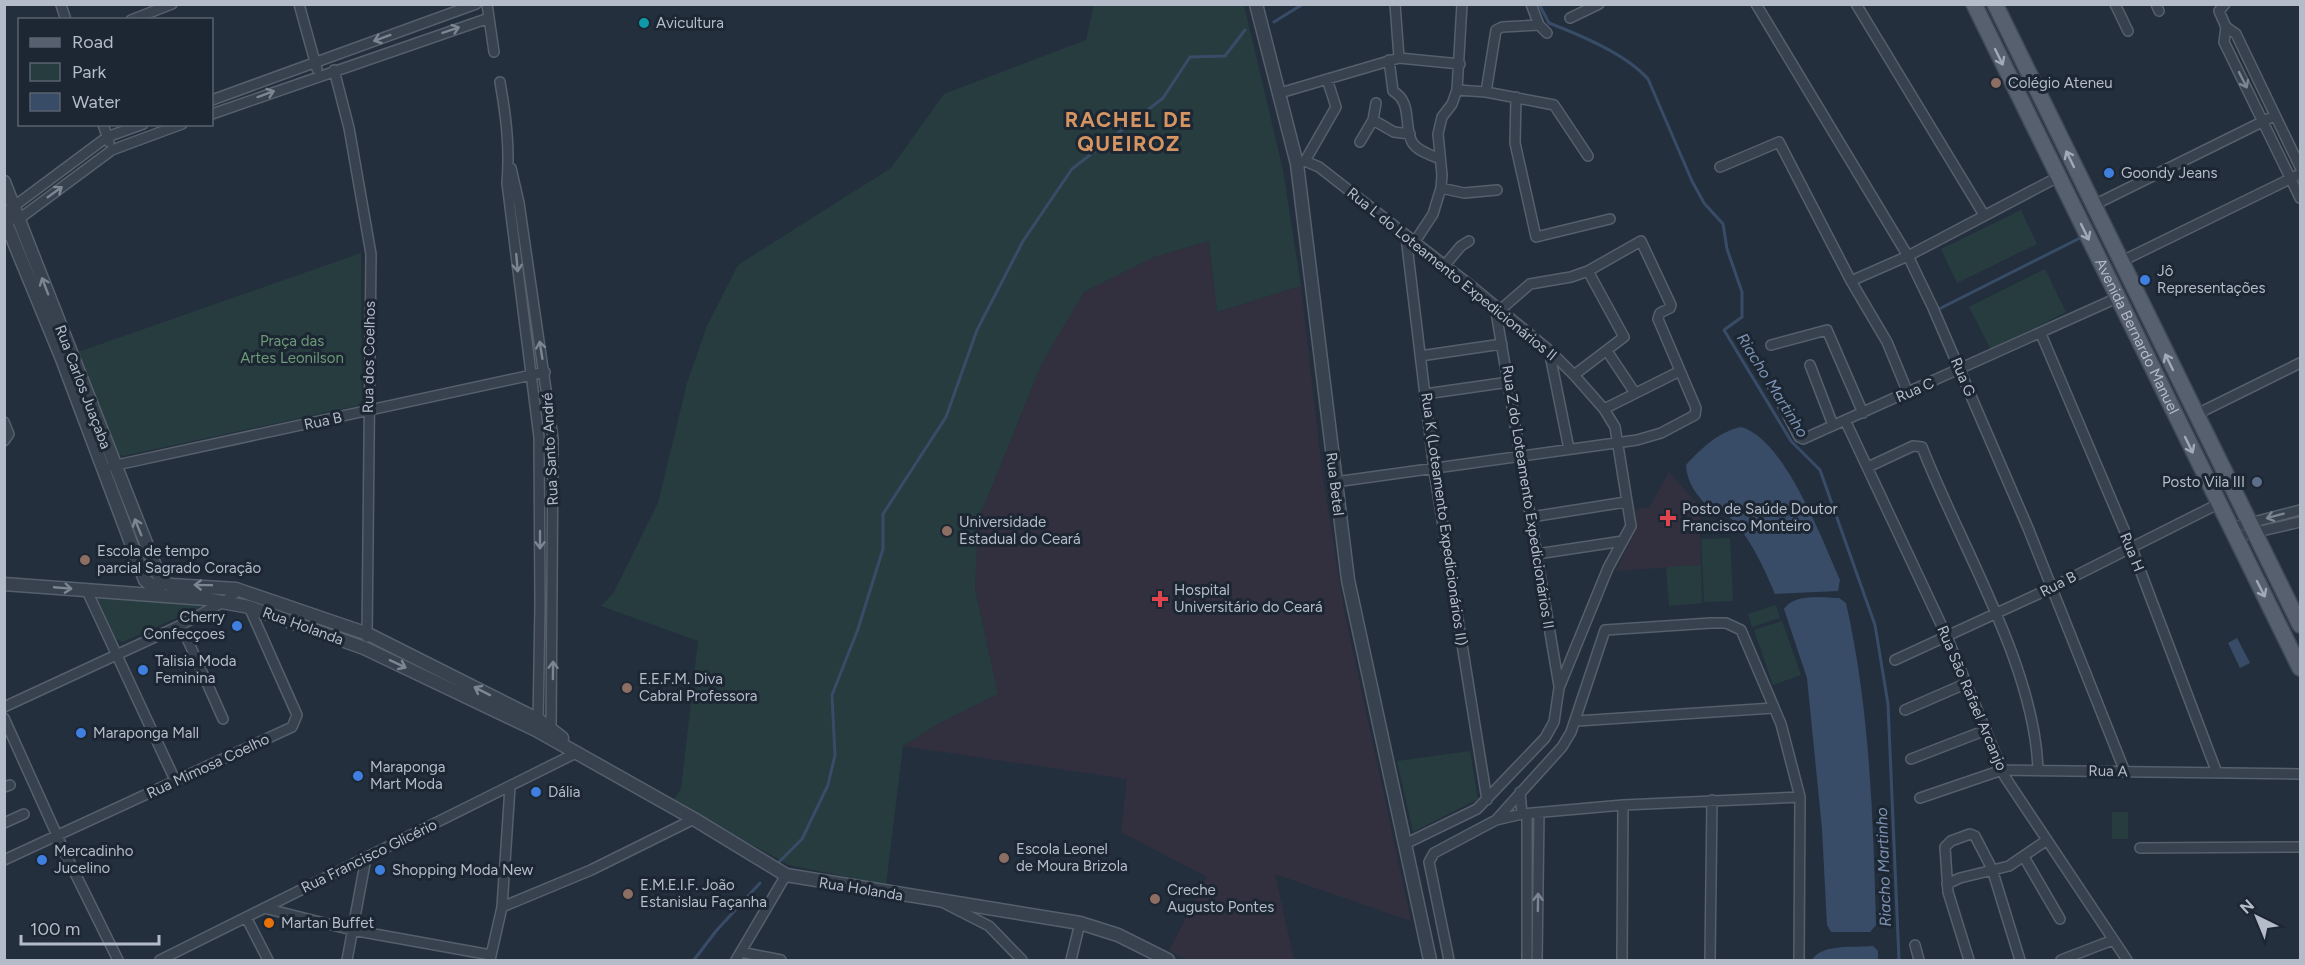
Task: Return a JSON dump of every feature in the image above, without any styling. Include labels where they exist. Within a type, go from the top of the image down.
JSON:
[{"type":"main road","name":"Avenida Bernardo Manuel","points":[[1974,4],[2232,533],[2301,668]]},
{"type":"main road","name":"Avenida Bernardo Manuel","points":[[1995,4],[2092,206],[2301,625]]},
{"type":"street","points":[[136,18],[172,4]]},
{"type":"street","points":[[299,4],[319,75]]},
{"type":"street","points":[[213,100],[476,4]]},
{"type":"street","points":[[487,4],[494,52]]},
{"type":"street","name":"Rua Betel","points":[[1256,4],[1301,163],[1335,482],[1348,580],[1430,960]]},
{"type":"street","points":[[1395,4],[1393,91],[1402,98],[1409,117],[1410,134],[1418,147],[1440,159]]},
{"type":"street","points":[[1410,240],[1433,214],[1441,188],[1439,126],[1457,90],[1460,63],[1458,33],[1462,4]]},
{"type":"street","points":[[1531,4],[1539,25],[1548,33]]},
{"type":"street","name":"Rua G","points":[[1756,4],[1908,256],[1961,370],[2125,772]]},
{"type":"street","points":[[1856,4],[1984,215]]},
{"type":"street","points":[[2115,4],[2128,31]]},
{"type":"street","points":[[1570,18],[1598,5]]},
{"type":"street","points":[[2222,7],[2226,27],[2224,42],[2264,121],[2296,177],[2301,198]]},
{"type":"street","points":[[213,114],[319,75],[489,18]]},
{"type":"street","points":[[1486,92],[1495,34],[1500,27],[1539,25]]},
{"type":"street","points":[[2226,27],[2236,34],[2274,116],[2301,167]]},
{"type":"street","points":[[1280,93],[1394,59],[1460,63]]},
{"type":"street","name":"Rua dos Coelhos","points":[[334,70],[349,128],[371,254],[368,634],[364,648]]},
{"type":"street","points":[[1301,163],[1336,107],[1327,79]]},
{"type":"street","name":"Rua Santo André","points":[[500,82],[510,163],[519,203],[553,438],[551,733]]},
{"type":"street","points":[[1457,90],[1486,92],[1554,105],[1588,156]]},
{"type":"street","points":[[1516,97],[1515,143],[1536,237],[1610,219]]},
{"type":"street","points":[[1360,142],[1373,120],[1376,103]]},
{"type":"street","points":[[2092,206],[2274,116]]},
{"type":"street","points":[[1373,120],[1394,132],[1410,134]]},
{"type":"street","points":[[104,126],[112,150]]},
{"type":"street","points":[[137,126],[107,137],[9,210],[5,220],[19,219],[112,150],[177,126]]},
{"type":"street","points":[[1720,167],[1779,142],[1851,281],[1887,342],[1908,393]]},
{"type":"street","name":"Rua Santo André","points":[[510,163],[507,183],[539,437],[541,498],[537,725]]},
{"type":"street","name":"Rua L do Loteamento Expedicionários II","points":[[1301,163],[1319,167],[1549,350],[1575,375],[1604,409],[1615,427],[1630,526],[1559,688],[1557,711],[1549,732],[1477,809],[1405,844]]},
{"type":"street","points":[[1851,281],[1908,256],[2058,177]]},
{"type":"street","points":[[2120,262],[2296,177]]},
{"type":"street","name":"Rua Carlos Juaçaba","points":[[4,182],[107,466]]},
{"type":"street","points":[[1441,188],[1464,193],[1497,190]]},
{"type":"street","name":"Rua Carlos Juaçaba","points":[[5,220],[157,591]]},
{"type":"street","name":"Rua K (Loteamento Expedicionários II)","points":[[1410,240],[1420,356],[1434,470],[1487,800]]},
{"type":"street","points":[[1444,266],[1461,246],[1469,241]]},
{"type":"street","points":[[1335,482],[1434,470],[1654,436],[1691,419],[1696,408],[1658,319],[1659,315],[1671,308],[1671,305],[1641,241],[1588,271],[1570,278],[1530,284],[1498,308]]},
{"type":"street","points":[[1575,375],[1624,337],[1588,271]]},
{"type":"street","name":"Rua C","points":[[1772,385],[1800,438],[1961,370],[2117,298]]},
{"type":"street","name":"Rua Z do Loteamento Expedicionários II","points":[[1498,308],[1559,688]]},
{"type":"street","points":[[1771,345],[1827,330],[1863,413]]},
{"type":"street","name":"Rua H","points":[[2040,334],[2131,546],[2217,773]]},
{"type":"street","points":[[1420,356],[1502,344]]},
{"type":"street","points":[[1549,350],[1569,449]]},
{"type":"street","points":[[1606,351],[1635,393]]},
{"type":"street","points":[[2195,415],[2301,363]]},
{"type":"street","points":[[1810,365],[1833,425]]},
{"type":"street","points":[[1604,409],[1680,371]]},
{"type":"street","name":"Rua B","points":[[107,466],[545,372]]},
{"type":"street","points":[[1425,394],[1509,382]]},
{"type":"street","name":"Rua São Rafael Arcanjo","points":[[1845,420],[1947,637],[2002,770],[2127,960]]},
{"type":"street","points":[[4,422],[9,434],[4,441]]},
{"type":"street","points":[[1868,467],[1913,446],[1922,447],[1996,615],[2031,714],[2038,746],[2038,770]]},
{"type":"street","points":[[1531,517],[1626,502]]},
{"type":"street","name":"Rua B","points":[[1895,660],[1996,615],[2218,504]]},
{"type":"street","points":[[2232,533],[2301,510]]},
{"type":"street","points":[[2251,528],[2301,522]]},
{"type":"street","points":[[1537,554],[1623,541]]},
{"type":"street","name":"Rua Holanda","points":[[4,584],[87,591],[157,591],[249,607],[364,648],[537,725]]},
{"type":"street","name":"Rua Holanda","points":[[157,591],[171,585],[217,586],[239,590],[368,634],[551,733],[578,752],[786,875],[1080,923],[1118,935],[1168,960]]},
{"type":"street","points":[[4,706],[181,625],[225,601],[239,590]]},
{"type":"street","points":[[87,591],[175,780]]},
{"type":"street","name":"Rua Mimosa Coelho","points":[[4,860],[57,833],[289,729],[297,715],[249,607]]},
{"type":"street","points":[[1496,820],[1562,747],[1576,721],[1601,635],[1605,630],[1711,623],[1733,625],[1740,630],[1781,724],[1800,796],[1799,960]]},
{"type":"street","points":[[181,625],[223,719]]},
{"type":"street","points":[[1905,710],[1967,683]]},
{"type":"street","points":[[1576,721],[1773,708]]},
{"type":"street","points":[[4,718],[118,960]]},
{"type":"street","points":[[1911,759],[1986,730]]},
{"type":"street","name":"Rua Francisco Glicério","points":[[160,960],[510,788],[578,752]]},
{"type":"street","name":"Rua A","points":[[1920,798],[2002,770],[2301,774]]},
{"type":"street","points":[[264,908],[352,930],[491,958],[502,908],[510,788]]},
{"type":"street","points":[[1520,792],[1524,814],[1527,960]]},
{"type":"street","points":[[1449,960],[1429,867],[1434,853],[1496,820],[1524,814],[1623,805],[1800,796]]},
{"type":"street","points":[[1710,960],[1712,800]]},
{"type":"street","points":[[1622,960],[1623,805]]},
{"type":"street","points":[[1537,960],[1539,813]]},
{"type":"street","points":[[4,823],[24,814]]},
{"type":"street","points":[[502,908],[591,870],[694,819]]},
{"type":"street","points":[[1970,960],[1947,884],[1945,847],[1951,841],[1973,834],[1992,869],[2020,960]]},
{"type":"street","points":[[1947,884],[1992,869],[2001,869],[2024,857],[2047,840]]},
{"type":"street","points":[[2140,848],[2301,847]]},
{"type":"street","points":[[2024,857],[2060,920]]},
{"type":"street","points":[[347,960],[366,858]]},
{"type":"street","points":[[781,960],[739,956],[786,875]]},
{"type":"street","points":[[940,901],[989,926],[1022,960]]},
{"type":"street","points":[[246,917],[268,960]]},
{"type":"street","points":[[1071,960],[1080,923]]},
{"type":"street","points":[[2061,960],[2114,940]]},
{"type":"street","points":[[1915,945],[1919,960]]},
{"type":"shaded area","name":"Hospital Universitário do Ceará","points":[[1209,241],[1217,312],[1301,286],[1322,471],[1344,610],[1411,921],[1275,874],[1294,960],[1187,960],[1169,951],[1207,877],[1121,832],[1127,779],[903,746],[940,723],[998,694],[975,589],[978,520],[1043,361],[1084,292],[1154,257]]},
{"type":"shaded area","name":"Posto de Saúde Doutor Francisco Monteiro","points":[[1669,472],[1699,506],[1701,565],[1616,571],[1636,530],[1636,509],[1649,508]]},
{"type":"green space","points":[[1094,5],[1244,5],[1283,170],[1301,286],[1217,312],[1209,241],[1154,257],[1084,292],[1043,361],[978,520],[975,589],[998,694],[940,723],[903,746],[886,885],[789,865],[673,801],[681,789],[698,641],[601,606],[614,592],[658,503],[687,383],[707,326],[738,265],[891,168],[944,94],[1086,40]]},
{"type":"green space","points":[[2021,210],[2037,244],[1957,283],[1941,249]]},
{"type":"green space","name":"Praça das Artes Leonilson","points":[[361,253],[362,400],[357,406],[123,456],[114,452],[78,352]]},
{"type":"green space","points":[[2045,269],[2066,312],[1991,350],[1969,307]]},
{"type":"green space","points":[[1730,538],[1733,601],[1704,602],[1701,539]]},
{"type":"green space","points":[[1701,565],[1702,603],[1669,606],[1666,567]]},
{"type":"green space","points":[[99,597],[203,606],[123,642],[116,639],[97,599]]},
{"type":"green space","points":[[1776,605],[1780,618],[1752,627],[1748,614]]},
{"type":"green space","points":[[1782,621],[1801,675],[1773,685],[1754,630]]},
{"type":"green space","points":[[1470,751],[1478,799],[1413,832],[1397,761]]},
{"type":"green space","points":[[2112,812],[2128,812],[2128,839],[2112,839]]},
{"type":"water","points":[[1741,427],[1757,435],[1787,470],[1812,517],[1840,580],[1838,591],[1775,594],[1758,557],[1743,533],[1725,513],[1715,506],[1710,509],[1694,489],[1688,478],[1686,465],[1718,437]]},
{"type":"water","points":[[1801,598],[1839,598],[1846,603],[1854,643],[1869,763],[1876,925],[1870,932],[1831,932],[1827,925],[1822,829],[1807,678],[1784,609]]},
{"type":"water","points":[[2237,638],[2250,663],[2240,668],[2228,643]]},
{"type":"water","points":[[1873,946],[1878,951],[1878,960],[1812,960],[1823,951],[1831,949]]},
{"type":"waterway","points":[[1274,22],[1303,4]]},
{"type":"waterway","name":"Riacho Martinho","points":[[1539,4],[1549,23],[1615,53],[1648,79],[1692,181],[1704,203],[1723,224],[1727,249],[1742,292],[1742,317],[1724,330],[1791,441],[1820,470],[1875,625],[1888,704],[1899,960]]},
{"type":"waterway","points":[[779,862],[802,839],[828,785],[835,755],[832,695],[858,629],[883,549],[883,514],[946,417],[977,330],[1023,241],[1072,169],[1163,98],[1190,57],[1225,56],[1245,30]]},
{"type":"waterway","points":[[1941,308],[2080,238]]},
{"type":"waterway","points":[[694,960],[716,931],[760,883]]},
{"type":"place","name":"Avicultura","points":[[644,23]]},
{"type":"place","name":"Colégio Ateneu","points":[[1996,83]]},
{"type":"place","name":"Goondy Jeans","points":[[2109,173]]},
{"type":"place","name":"Jô Representações","points":[[2145,280]]},
{"type":"place","name":"Posto Vila III","points":[[2257,482]]},
{"type":"place","name":"Posto de Saúde Doutor Francisco Monteiro","points":[[1668,518]]},
{"type":"place","name":"Universidade Estadual do Ceará","points":[[947,531]]},
{"type":"place","name":"Escola de tempo parcial Sagrado Coração","points":[[85,560]]},
{"type":"place","name":"Hospital Universitário do Ceará","points":[[1160,599]]},
{"type":"place","name":"Cherry Confecçoes","points":[[237,626]]},
{"type":"place","name":"Talisia Moda Feminina","points":[[143,670]]},
{"type":"place","name":"E.E.F.M. Diva Cabral Professora","points":[[627,688]]},
{"type":"place","name":"Maraponga Mall","points":[[81,733]]},
{"type":"place","name":"Maraponga Mart Moda","points":[[358,776]]},
{"type":"place","name":"Dália","points":[[536,792]]},
{"type":"place","name":"Escola Leonel de Moura Brizola","points":[[1004,858]]},
{"type":"place","name":"Mercadinho Jucelino","points":[[42,860]]},
{"type":"place","name":"Shopping Moda New","points":[[380,870]]},
{"type":"place","name":"E.M.E.I.F. João Estanislau Façanha","points":[[628,894]]},
{"type":"place","name":"Creche Augusto Pontes","points":[[1155,899]]},
{"type":"place","name":"Martan Buffet","points":[[269,923]]},
{"type":"district","name":"RACHEL DE QUEIROZ","points":[[1129,132]]}]
